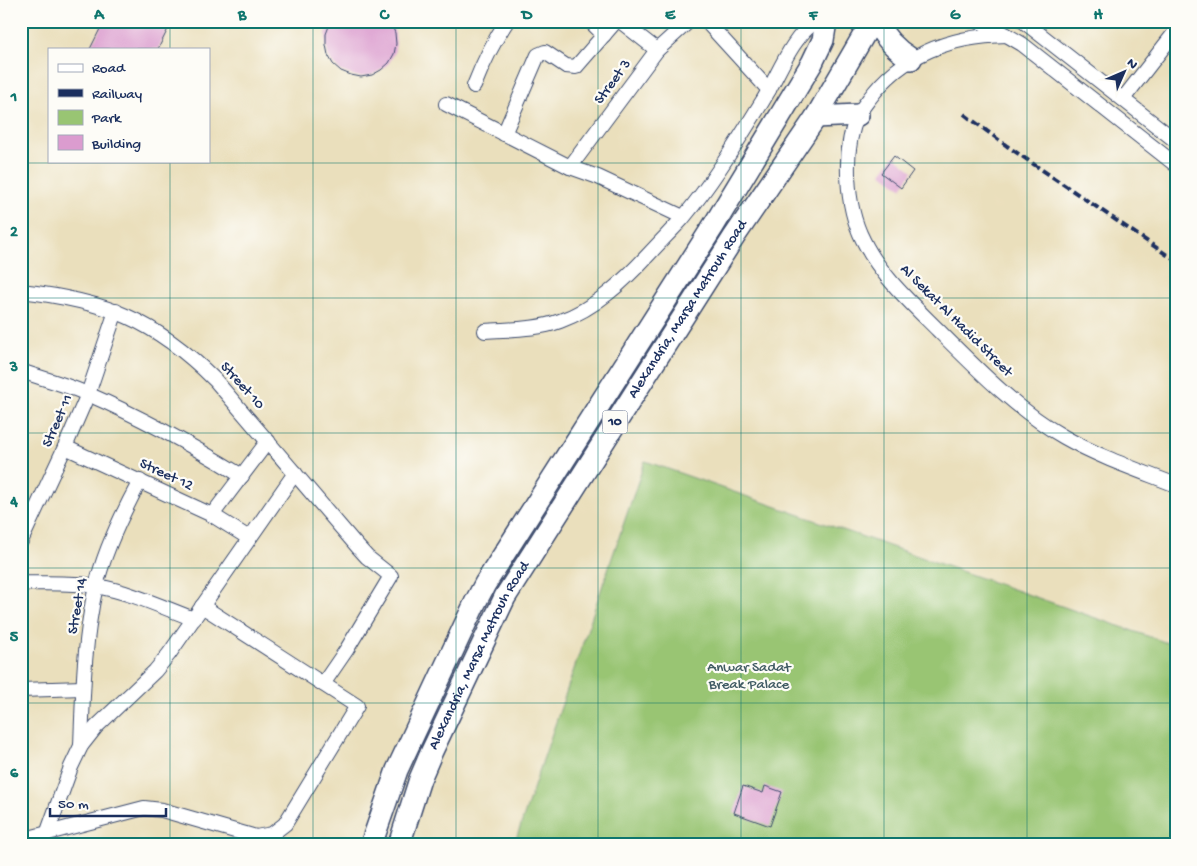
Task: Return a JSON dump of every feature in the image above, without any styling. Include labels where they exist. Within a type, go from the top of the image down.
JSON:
[{"type":"main road","name":"Alexandria, Marsa Matrouh Road","points":[[371,845],[397,770],[482,590],[714,225],[797,89],[819,52],[826,21]]},
{"type":"main road","name":"Alexandria, Marsa Matrouh Road","points":[[399,845],[420,780],[432,751],[505,597],[734,236],[816,117],[872,21]]},
{"type":"main road","points":[[876,21],[888,41],[899,52],[911,59]]},
{"type":"main road","points":[[816,117],[858,115]]},
{"type":"street","points":[[474,86],[482,63],[507,21]]},
{"type":"street","points":[[590,21],[604,35]]},
{"type":"street","points":[[504,134],[540,53],[547,53],[569,68],[576,67],[616,21]]},
{"type":"street","points":[[620,21],[657,50]]},
{"type":"street","name":"Street 3","points":[[570,167],[657,50],[689,21]]},
{"type":"street","points":[[706,21],[769,90]]},
{"type":"street","points":[[485,331],[541,326],[571,316],[594,304],[613,290],[683,217],[717,172],[769,90],[799,36],[816,21]]},
{"type":"street","points":[[978,21],[1022,44],[1176,165]]},
{"type":"street","points":[[1023,21],[1176,141]]},
{"type":"street","points":[[1123,99],[1176,31]]},
{"type":"street","name":"Al Sekat Al Hadid Street","points":[[1007,35],[967,38],[941,45],[911,59],[885,81],[858,115],[850,146],[848,178],[852,209],[862,240],[879,267],[921,313],[965,357],[1023,409],[1043,424],[1086,449],[1176,485]]},
{"type":"street","points":[[446,104],[570,167],[598,177],[683,217]]},
{"type":"street","name":"Street 10","points":[[21,291],[87,301],[116,311],[144,324],[194,358],[268,440],[367,557],[391,576],[352,641],[323,684]]},
{"type":"street","name":"Street 11","points":[[21,541],[28,509],[65,447],[88,394],[116,311]]},
{"type":"street","points":[[21,370],[88,394],[166,432],[242,476]]},
{"type":"street","points":[[212,515],[268,440]]},
{"type":"street","name":"Street 12","points":[[65,447],[212,515],[249,538]]},
{"type":"street","points":[[47,834],[71,766],[81,746],[96,727],[155,671],[182,636],[295,473]]},
{"type":"street","name":"Street 14","points":[[81,746],[83,688],[96,586],[115,530],[140,481]]},
{"type":"street","points":[[21,583],[83,584],[112,589],[194,619]]},
{"type":"street","points":[[21,840],[144,808],[162,810],[256,837],[272,834],[285,824],[357,706],[202,606]]},
{"type":"street","points":[[21,690],[83,688]]},
{"type":"green space","name":"Anwar Sadat Break Palace","points":[[645,461],[1176,646],[1176,845],[514,845]]},
{"type":"building","points":[[104,21],[172,21],[158,48],[90,48]]},
{"type":"building","points":[[331,21],[390,21],[395,33],[396,44],[394,54],[389,63],[372,75],[361,77],[341,71],[333,64],[328,55],[326,45],[326,34]]},
{"type":"building","points":[[894,156],[913,171],[901,188],[881,173]]},
{"type":"building","points":[[743,786],[763,793],[765,786],[782,792],[770,826],[734,813]]},
{"type":"railway","points":[[964,114],[1007,146],[1176,261]]}]
